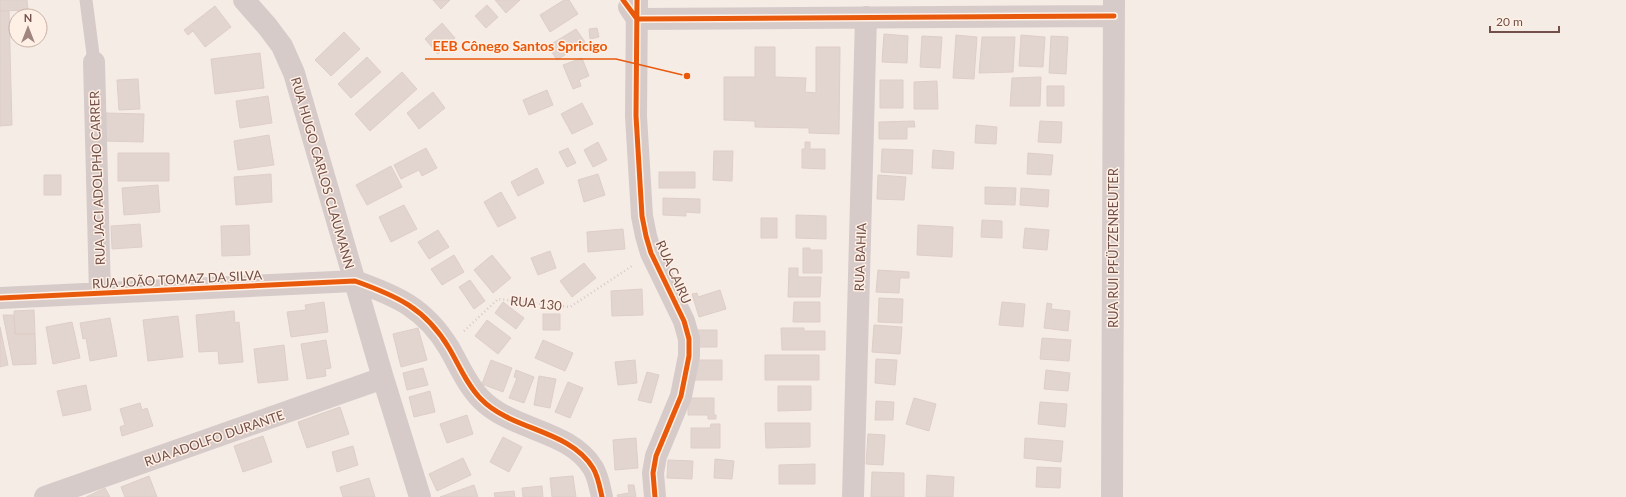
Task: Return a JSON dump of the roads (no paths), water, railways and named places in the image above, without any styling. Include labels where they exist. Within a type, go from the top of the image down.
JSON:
[{"type":"street","name":"RUA HUGO CARLOS CLAUMANN","points":[[244,0],[282,46],[294,73],[383,378],[420,497]]},
{"type":"street","points":[[623,0],[637,9],[866,17],[1114,8]]},
{"type":"street","name":"RUA RUI PFÜTZENREUTER","points":[[1112,497],[1114,8]]},
{"type":"street","name":"RUA CAIRU","points":[[637,9],[636,116],[642,216],[651,254],[684,321],[689,339],[690,356],[681,396],[656,456],[653,474],[654,497]]},
{"type":"street","name":"RUA BAHIA","points":[[853,497],[866,17]]},
{"type":"street","name":"RUA JACI ADOLPHO CARRER","points":[[94,62],[100,293]]},
{"type":"street","name":"RUA JOÃO TOMAZ DA SILVA","points":[[0,298],[355,281]]},
{"type":"street","points":[[355,281],[390,294],[407,303],[423,315],[438,332],[471,388],[481,400],[495,411],[511,420],[558,439],[571,446],[584,456],[593,469],[602,497]]},
{"type":"street","name":"RUA ADOLFO DURANTE","points":[[45,497],[383,378]]},
{"type":"lane","points":[[86,0],[94,62]]},
{"type":"place","name":"EEB Cônego Santos Spricigo","points":[[687,76]]}]
